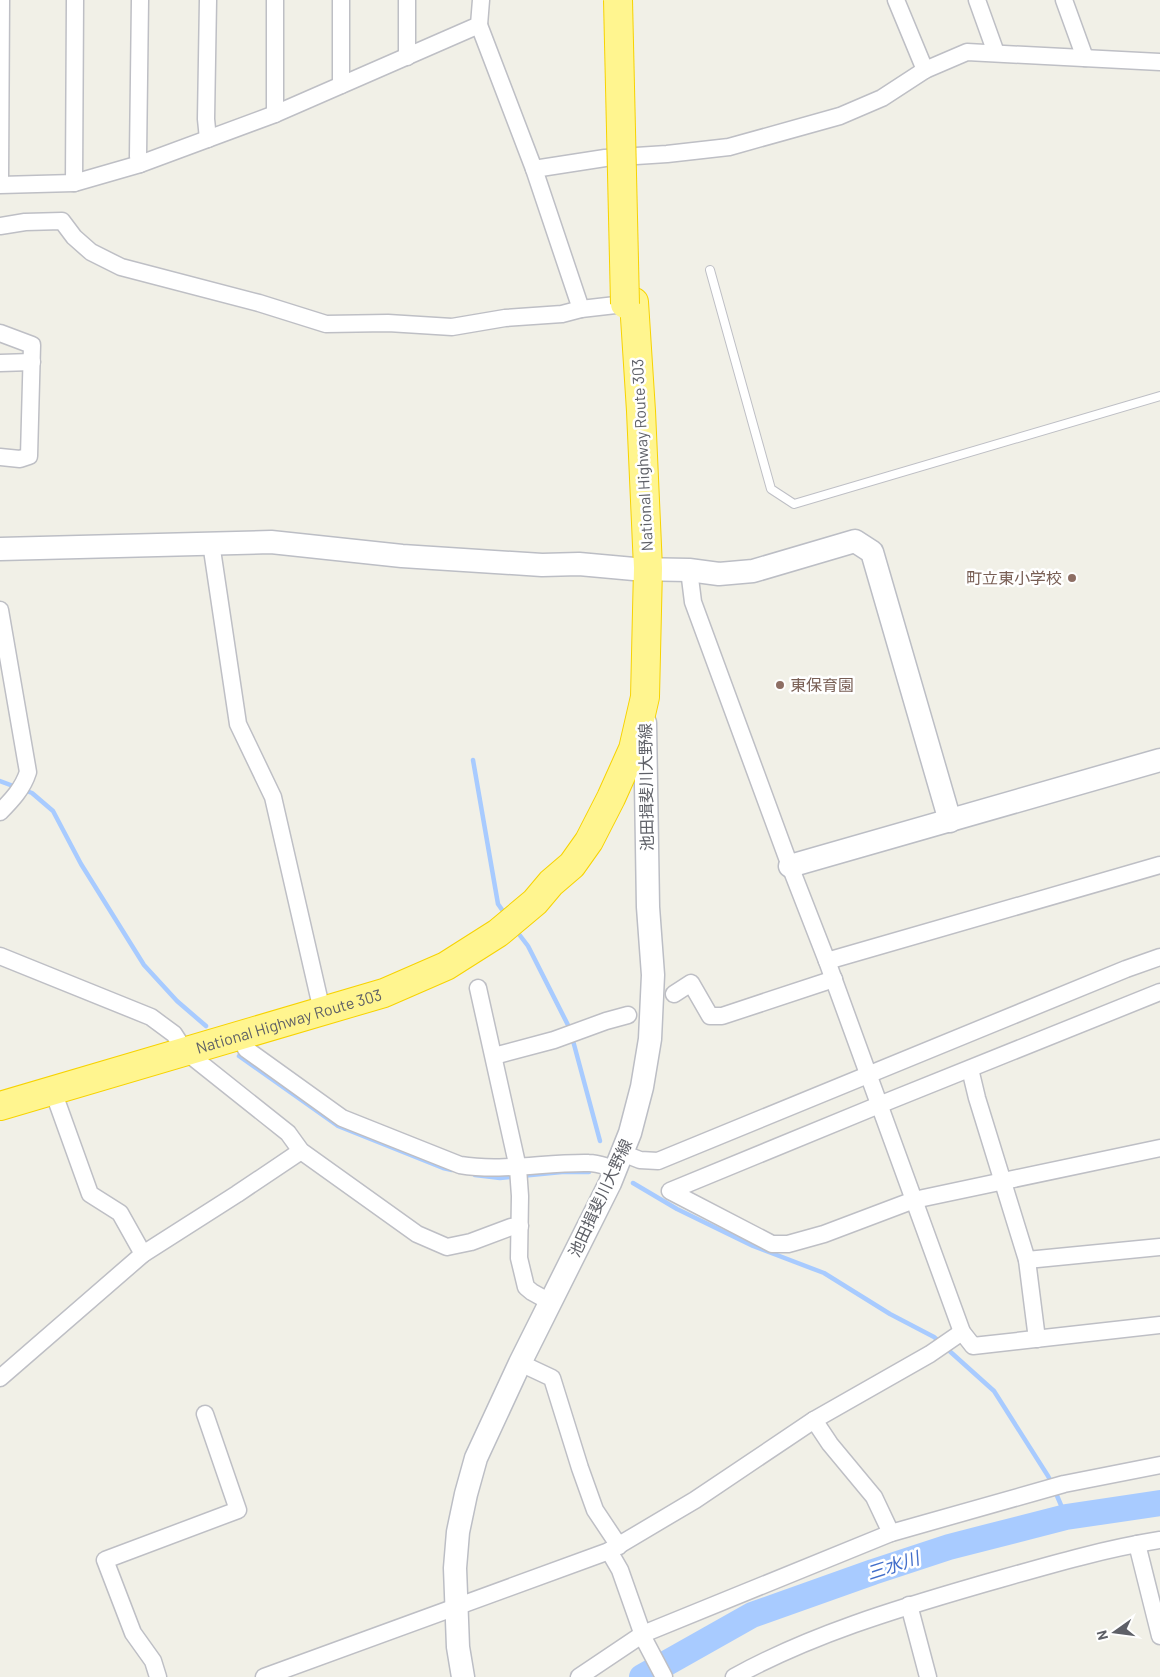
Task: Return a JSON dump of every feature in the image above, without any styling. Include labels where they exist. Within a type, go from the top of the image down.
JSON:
[{"type":"highway","name":"National Highway Route 303","points":[[618,0],[630,303]]},
{"type":"highway","name":"National Highway Route 303","points":[[0,1106],[384,993],[446,966],[498,933],[534,902],[551,883],[572,865],[589,841],[633,749],[645,697],[641,568],[627,412],[630,303],[629,108],[632,0]]},
{"type":"highway","name":"National Highway Route 303","points":[[551,883],[600,797],[620,744],[631,695],[634,609],[641,568]]},
{"type":"street","points":[[0,179],[1,0]]},
{"type":"street","points":[[74,183],[75,0]]},
{"type":"street","points":[[140,0],[138,156],[140,164]]},
{"type":"street","points":[[208,0],[206,119],[208,139]]},
{"type":"street","points":[[275,0],[275,114]]},
{"type":"street","points":[[341,0],[341,85]]},
{"type":"street","points":[[407,0],[407,58]]},
{"type":"street","points":[[482,0],[478,25],[534,169],[581,309]]},
{"type":"street","points":[[896,0],[925,70]]},
{"type":"street","points":[[977,0],[996,53]]},
{"type":"street","points":[[1064,0],[1085,58]]},
{"type":"street","points":[[0,185],[74,183],[140,164],[275,114],[407,58],[478,25]]},
{"type":"street","points":[[534,169],[605,158],[729,147],[840,116],[882,98],[925,70],[967,52],[1160,62]]},
{"type":"street","points":[[0,226],[25,222],[62,221],[74,237],[91,252],[121,267],[259,303],[326,324],[388,323],[452,327],[505,318],[562,314],[581,309],[630,303]]},
{"type":"street","points":[[0,332],[32,345],[29,456],[20,459],[0,457]]},
{"type":"street","points":[[0,363],[32,362]]},
{"type":"street","points":[[0,549],[270,542],[402,556],[542,565],[579,564],[689,570],[719,574],[753,571],[855,541],[872,552],[950,821]]},
{"type":"street","points":[[211,543],[238,724],[273,797],[322,1011]]},
{"type":"street","points":[[689,570],[693,602],[790,866],[834,979],[914,1200],[957,1336],[973,1346],[1160,1325]]},
{"type":"street","points":[[0,610],[28,772],[25,782],[0,812]]},
{"type":"street","name":"池田揖斐川大野線","points":[[463,1677],[458,1647],[455,1568],[458,1532],[476,1458],[520,1363],[619,1161],[630,1133],[642,1087],[650,1039],[653,975],[648,907],[645,697]]},
{"type":"street","points":[[790,866],[1160,760]]},
{"type":"street","points":[[827,961],[1160,865]]},
{"type":"street","points":[[0,956],[151,1018],[174,1034],[185,1051],[288,1133],[301,1151],[417,1234],[447,1247],[471,1242],[511,1227],[520,1226]]},
{"type":"street","points":[[239,1035],[246,1049],[342,1118],[460,1165],[477,1168],[518,1168],[619,1161],[658,1161],[1126,969],[1160,957]]},
{"type":"street","points":[[674,994],[691,983],[710,1016],[722,1016],[834,979]]},
{"type":"street","points":[[478,988],[518,1168],[520,1196],[519,1258],[526,1287],[550,1302]]},
{"type":"street","points":[[1160,992],[670,1191],[772,1244],[788,1244],[824,1234],[914,1200],[1160,1148]]},
{"type":"street","points":[[494,1056],[554,1040],[628,1015]]},
{"type":"street","points":[[970,1069],[977,1098],[1027,1260],[1038,1339]]},
{"type":"street","points":[[53,1091],[90,1194],[120,1213],[142,1254]]},
{"type":"street","points":[[0,1378],[142,1254],[301,1151]]},
{"type":"street","points":[[1027,1260],[1160,1247]]},
{"type":"street","points":[[264,1677],[614,1548],[695,1500],[814,1420],[957,1336]]},
{"type":"street","points":[[520,1363],[552,1378],[580,1468],[596,1510],[614,1548],[644,1637],[664,1677]]},
{"type":"street","points":[[158,1677],[153,1661],[133,1633],[105,1560],[238,1510],[205,1414]]},
{"type":"street","points":[[814,1420],[830,1444],[874,1497],[891,1533]]},
{"type":"street","points":[[579,1677],[644,1637],[891,1533],[1063,1485],[1160,1465]]},
{"type":"street","points":[[734,1677],[753,1666],[835,1631],[909,1605],[1070,1559],[1160,1540]]},
{"type":"street","points":[[1137,1544],[1160,1636]]},
{"type":"street","points":[[909,1605],[928,1677]]},
{"type":"lane","points":[[710,270],[772,489],[794,504],[1160,396]]},
{"type":"waterway","points":[[473,760],[498,904],[505,914]]},
{"type":"waterway","points":[[0,781],[32,793],[53,811],[81,864],[144,965],[177,1001],[206,1026]]},
{"type":"waterway","points":[[515,929],[528,946],[570,1029]]},
{"type":"waterway","points":[[572,1037],[600,1141]]},
{"type":"waterway","points":[[239,1056],[338,1126],[452,1170]]},
{"type":"waterway","points":[[475,1175],[500,1178],[562,1172],[589,1172]]},
{"type":"waterway","points":[[633,1183],[677,1209],[753,1246],[824,1273],[940,1342]]},
{"type":"waterway","points":[[945,1347],[994,1391],[1052,1484]]},
{"type":"waterway","points":[[1055,1491],[1066,1517]]},
{"type":"waterway","name":"三水川","points":[[642,1677],[752,1615],[873,1572],[949,1547],[1066,1517],[1160,1503]]},
{"type":"place","name":"町立東小学校","points":[[1072,578]]},
{"type":"place","name":"東保育園","points":[[780,685]]}]
